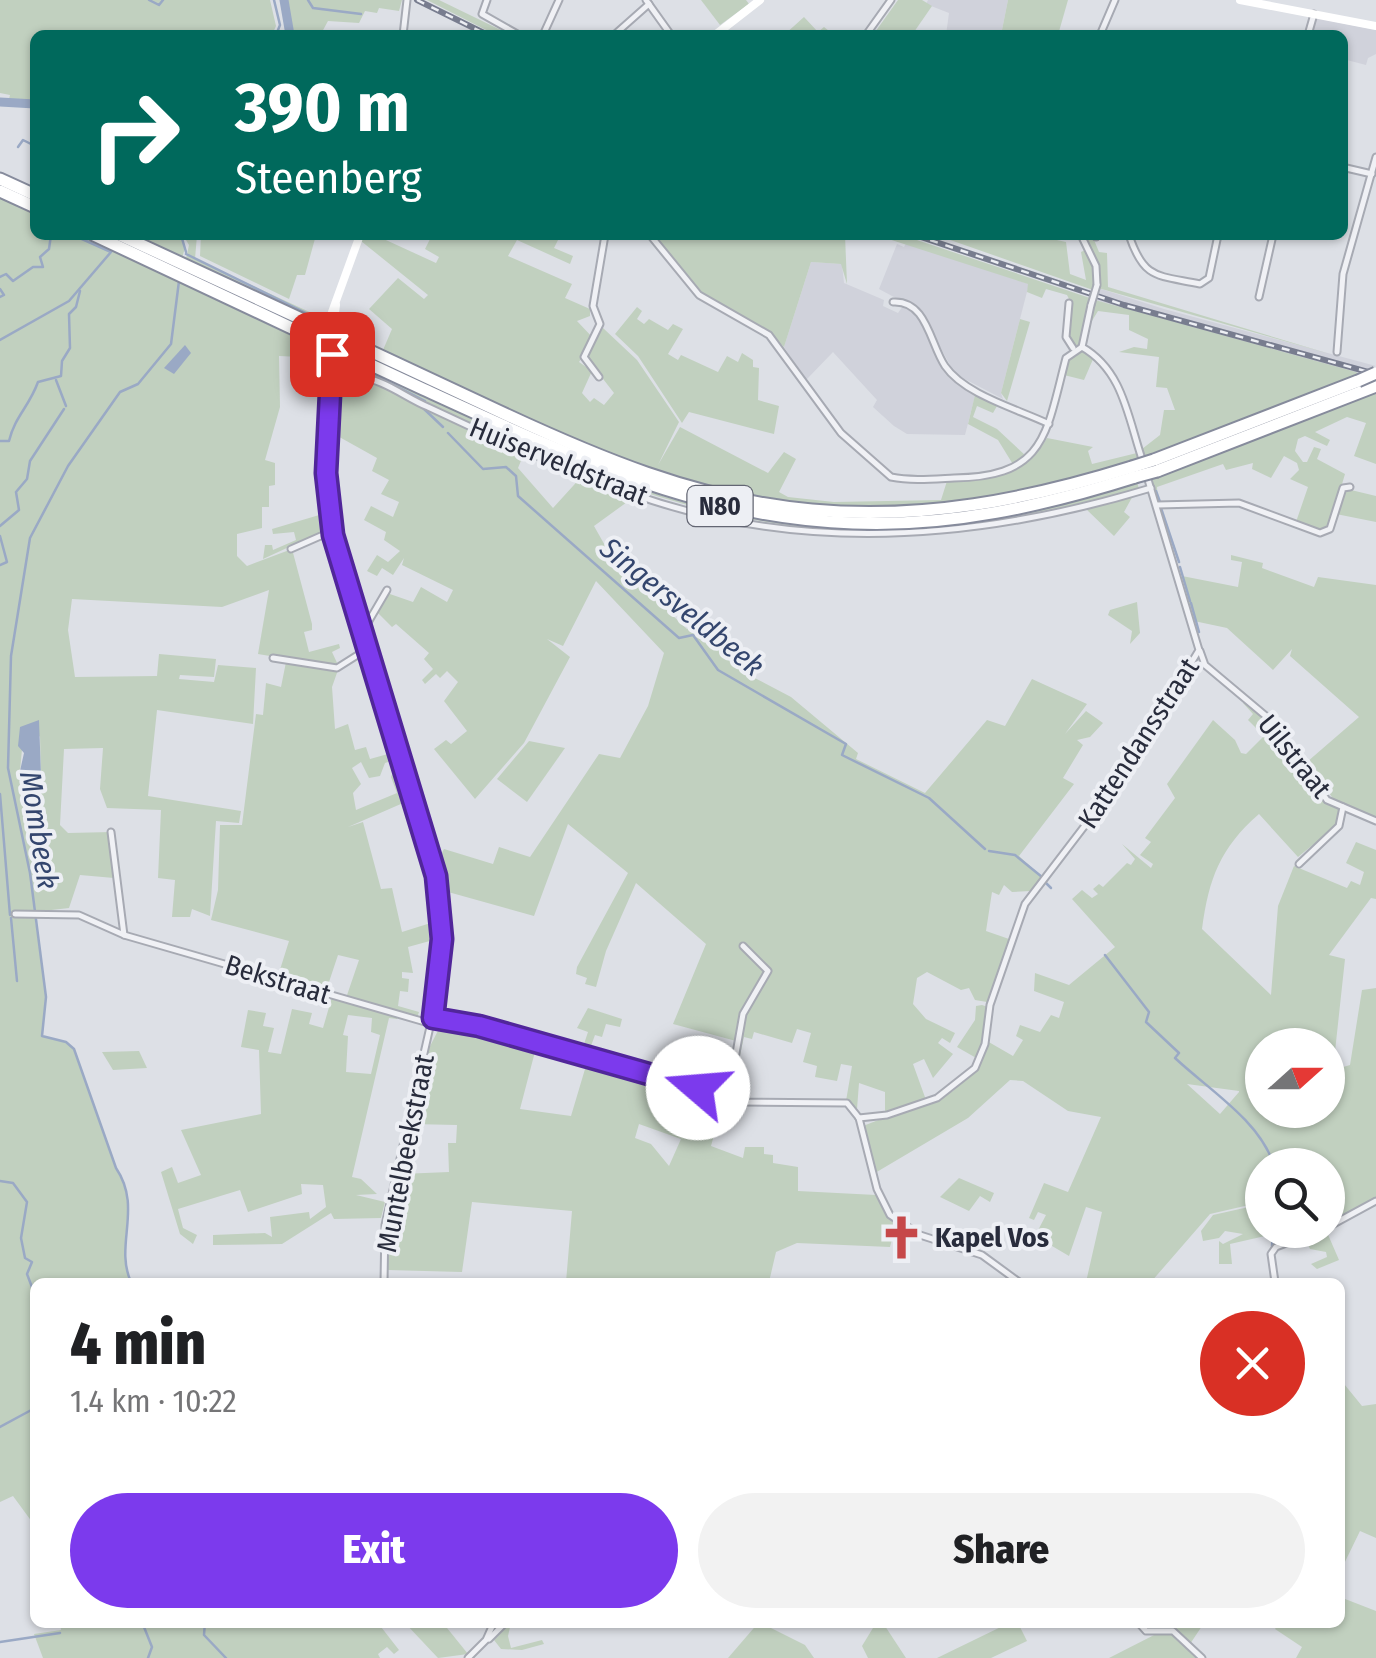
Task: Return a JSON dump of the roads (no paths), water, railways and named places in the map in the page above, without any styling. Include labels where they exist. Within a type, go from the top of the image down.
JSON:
[{"type":"highway","points":[[0,180],[30,194]]},
{"type":"highway","points":[[0,190],[30,205]]},
{"type":"highway","name":"N80","points":[[105,240],[614,463],[718,496],[765,505],[852,513],[958,509],[1030,496],[1156,466],[1375,382]]},
{"type":"highway","name":"N80","points":[[131,240],[304,322],[350,355],[612,473],[672,494],[764,515],[854,524],[963,519],[1072,497],[1133,472]]},
{"type":"highway","name":"N80","points":[[1156,466],[1358,381],[1375,382]]},
{"type":"street","points":[[403,30],[406,0]]},
{"type":"street","points":[[487,0],[482,14],[510,30]]},
{"type":"street","points":[[544,30],[559,0]]},
{"type":"street","points":[[721,30],[760,0]]},
{"type":"street","points":[[870,30],[891,0]]},
{"type":"street","points":[[1102,30],[1115,0]]},
{"type":"street","points":[[1240,0],[1376,26]]},
{"type":"street","points":[[619,30],[647,2],[667,30]]},
{"type":"street","points":[[1309,30],[1314,14]]},
{"type":"street","points":[[1338,352],[1343,274],[1376,157]]},
{"type":"street","points":[[1348,168],[1372,174]]},
{"type":"street","points":[[329,383],[332,308],[358,240]]},
{"type":"street","points":[[599,377],[584,358],[600,324],[593,306],[605,240]]},
{"type":"street","points":[[654,240],[699,295],[769,335],[841,433],[890,477],[982,478],[1011,472],[1033,454],[1049,424],[1066,358],[1074,348],[1082,347],[1097,284],[1096,266],[1083,240]]},
{"type":"street","points":[[1131,240],[1138,261],[1147,271],[1200,284],[1208,278],[1217,240]]},
{"type":"street","points":[[1258,297],[1272,240]]},
{"type":"street","points":[[893,302],[901,301],[922,316],[940,358],[957,379],[1049,424]]},
{"type":"street","points":[[1069,303],[1066,337],[1074,348]]},
{"type":"street","points":[[304,322],[332,308]]},
{"type":"street","points":[[328,338],[329,383]]},
{"type":"street","name":"Kattendansstraat","points":[[859,1118],[887,1115],[937,1098],[975,1068],[985,1044],[990,1005],[1025,904],[1122,777],[1199,650],[1115,376],[1101,358],[1082,347]]},
{"type":"street","points":[[331,366],[350,355]]},
{"type":"street","name":"Huiserveldstraat","points":[[329,383],[370,378],[427,407],[630,493],[708,514],[804,532],[887,535],[974,530],[1068,512],[1151,488]]},
{"type":"street","name":"Muntelbeekstraat","points":[[329,383],[326,492],[332,531],[436,876],[442,939],[432,1021],[385,1226],[384,1278]]},
{"type":"street","points":[[1157,505],[1239,503],[1320,533],[1330,529],[1342,488],[1350,487]]},
{"type":"street","points":[[291,549],[332,531]]},
{"type":"street","points":[[362,632],[387,590]]},
{"type":"street","points":[[273,658],[336,668],[367,649]]},
{"type":"street","points":[[1193,662],[1203,662],[1199,650]]},
{"type":"street","name":"Uilstraat","points":[[1203,662],[1267,717],[1322,794],[1343,808],[1376,821]]},
{"type":"street","name":"Uilstraat","points":[[1299,864],[1339,826],[1343,808]]},
{"type":"street","points":[[111,832],[124,935]]},
{"type":"street","name":"Bekstraat","points":[[15,914],[79,915],[124,935],[432,1021],[630,1066],[728,1098],[782,1105],[840,1102],[855,1109],[859,1118]]},
{"type":"street","points":[[728,1098],[743,1014],[768,971],[743,946]]},
{"type":"street","points":[[859,1118],[877,1189],[890,1215],[920,1235],[982,1255],[1014,1278]]},
{"type":"street","points":[[1345,1218],[1376,1201]]},
{"type":"street","points":[[1274,1278],[1275,1248]]},
{"type":"street","points":[[486,1640],[491,1628]]},
{"type":"street","points":[[468,1658],[499,1628]]},
{"type":"street","points":[[1143,1628],[1173,1631],[1202,1658]]},
{"type":"water","points":[[185,345],[191,353],[174,374],[164,368]]},
{"type":"water","points":[[39,720],[41,775],[33,783],[20,771],[24,753],[18,746],[20,727]]},
{"type":"waterway","points":[[149,0],[159,5],[163,0]]},
{"type":"waterway","points":[[274,0],[278,30]]},
{"type":"waterway","points":[[284,0],[289,30]]},
{"type":"waterway","points":[[308,0],[313,8],[361,14]]},
{"type":"waterway","points":[[0,102],[30,104]]},
{"type":"waterway","points":[[18,147],[23,140],[30,144]]},
{"type":"waterway","points":[[0,277],[6,274],[13,281],[33,267],[43,267],[40,257],[49,249],[50,240]]},
{"type":"waterway","points":[[0,340],[69,301],[111,252],[84,240]]},
{"type":"waterway","name":"Mombeek","points":[[182,240],[186,252]]},
{"type":"waterway","name":"Singersveldbeek","points":[[186,254],[310,315]]},
{"type":"waterway","name":"Mombeek","points":[[130,1278],[125,1254],[128,1212],[124,1183],[74,1049],[66,1042],[42,1036],[46,997],[30,873],[8,768],[11,656],[30,538],[68,466],[120,392],[138,384],[171,344],[179,281]]},
{"type":"waterway","points":[[0,289],[4,295],[0,297]]},
{"type":"waterway","points":[[0,441],[9,441],[38,382],[61,376],[62,361],[70,348],[69,314],[76,307],[80,291]]},
{"type":"waterway","name":"Singersveldbeek","points":[[343,365],[369,372],[425,401]]},
{"type":"waterway","points":[[56,380],[66,406]]},
{"type":"waterway","name":"Singersveldbeek","points":[[423,408],[443,427]]},
{"type":"waterway","points":[[0,526],[19,510],[16,492],[27,479],[30,461],[64,409]]},
{"type":"waterway","name":"Singersveldbeek","points":[[448,433],[483,469],[506,467],[516,476],[518,496],[679,638],[693,635],[718,670],[846,744],[842,755],[929,798],[985,849]]},
{"type":"waterway","points":[[1156,491],[1160,502]]},
{"type":"waterway","points":[[1161,508],[1179,562]]},
{"type":"waterway","points":[[0,536],[7,562],[0,565]]},
{"type":"waterway","points":[[1180,567],[1190,601]]},
{"type":"waterway","points":[[1191,603],[1199,632]]},
{"type":"waterway","points":[[0,794],[10,915]]},
{"type":"waterway","name":"Singersveldbeek","points":[[989,851],[1015,855],[1042,877]]},
{"type":"waterway","name":"Singersveldbeek","points":[[1046,883],[1051,888]]},
{"type":"waterway","points":[[11,918],[17,981]]},
{"type":"waterway","name":"Singersveldbeek","points":[[1105,955],[1149,1012],[1146,1022],[1179,1053],[1175,1058],[1232,1107],[1266,1148]]},
{"type":"waterway","points":[[0,1181],[13,1183],[27,1202],[21,1238],[25,1258],[32,1262],[27,1274],[30,1282]]},
{"type":"waterway","points":[[0,1427],[30,1411]]},
{"type":"waterway","points":[[144,1628],[152,1647],[148,1658]]},
{"type":"waterway","name":"Mombeek","points":[[205,1628],[204,1635],[226,1658]]},
{"type":"waterway","points":[[0,1642],[60,1633]]},
{"type":"railway","points":[[417,0],[478,30]]},
{"type":"railway","points":[[930,240],[1124,305],[1376,374]]},
{"type":"place","name":"Kapel Vos","points":[[902,1237]]}]
